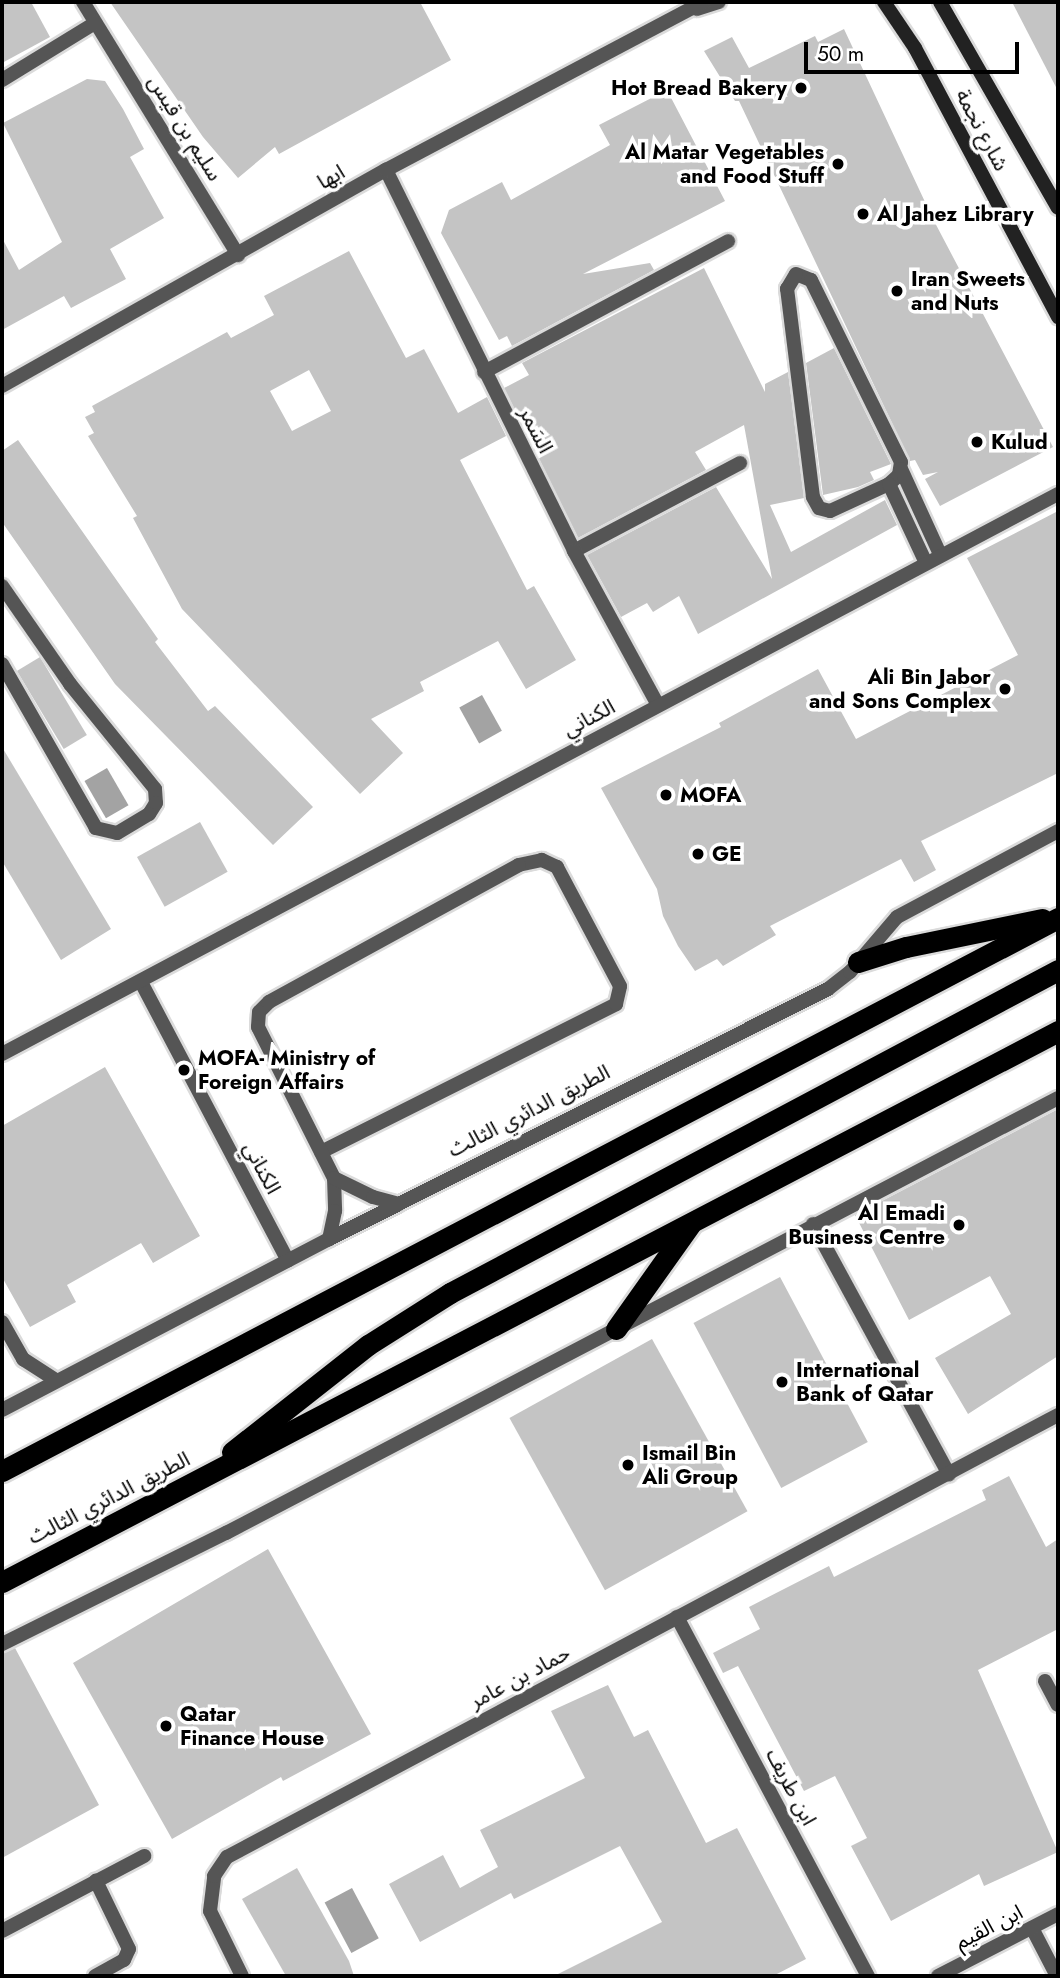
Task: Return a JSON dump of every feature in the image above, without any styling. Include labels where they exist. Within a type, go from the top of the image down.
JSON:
[{"type":"highway","points":[[858,962],[918,944],[1058,917]]},
{"type":"highway","points":[[2,1471],[1058,917]]},
{"type":"highway","points":[[198,1480],[317,1383],[450,1293],[1058,971]]},
{"type":"highway","name":"الطريق الدائري الثالث","points":[[2,1582],[1058,1031]]},
{"type":"highway","points":[[616,1329],[693,1221]]},
{"type":"highway","points":[[2,1481],[37,1452]]},
{"type":"main road","name":"شارع نجمة","points":[[884,2],[915,48],[1058,317]]},
{"type":"main road","name":"شارع نجمة","points":[[940,2],[1058,208]]},
{"type":"street","name":"سليم بن قيس","points":[[83,2],[238,255]]},
{"type":"street","name":"ابها","points":[[2,386],[386,170],[703,2]]},
{"type":"street","name":"ابها","points":[[685,13],[719,2]]},
{"type":"street","points":[[2,80],[95,23]]},
{"type":"street","name":"السَمر","points":[[386,170],[574,551],[658,705]]},
{"type":"street","points":[[484,372],[728,241]]},
{"type":"street","points":[[901,469],[889,484],[836,510],[824,510],[815,503],[787,289],[796,274],[811,281],[900,455],[901,469],[940,554]]},
{"type":"street","points":[[574,551],[740,463]]},
{"type":"street","points":[[889,484],[925,561]]},
{"type":"street","name":"الكناني","points":[[2,1054],[925,561],[1058,494]]},
{"type":"street","points":[[2,586],[70,684],[155,789],[156,803],[149,814],[117,833],[96,828],[2,664]]},
{"type":"street","name":"الطريق الدائري الثالث","points":[[2,1410],[329,1239],[828,989],[858,962],[897,917],[1058,831]]},
{"type":"street","points":[[321,1152],[616,1004],[620,986],[557,867],[542,860],[519,865],[263,1006],[258,1027],[334,1178],[335,1210],[329,1239]]},
{"type":"street","name":"الكناني","points":[[141,982],[288,1261]]},
{"type":"street","points":[[2,1644],[226,1533],[1058,1098]]},
{"type":"street","points":[[334,1178],[373,1197],[399,1204]]},
{"type":"street","points":[[813,1224],[949,1475]]},
{"type":"street","points":[[2,1322],[23,1359],[57,1381]]},
{"type":"street","name":"حماد بن عامر","points":[[242,1976],[210,1911],[214,1876],[227,1857],[1058,1415]]},
{"type":"street","name":"ابن طريف","points":[[677,1617],[868,1976]]},
{"type":"street","points":[[1045,1681],[1058,1705]]},
{"type":"street","points":[[2,1930],[144,1856]]},
{"type":"street","points":[[95,1976],[124,1961],[129,1949],[96,1881]]},
{"type":"street","name":"ابن القيم","points":[[938,1976],[1058,1914]]},
{"type":"street","points":[[1032,1928],[1058,1976]]},
{"type":"shaded area","points":[[482,695],[502,731],[479,743],[459,708]]},
{"type":"shaded area","points":[[107,768],[128,805],[106,818],[84,781]]},
{"type":"shaded area","points":[[352,1888],[379,1938],[351,1953],[325,1903]]},
{"type":"building","points":[[2,2],[31,2],[50,37],[2,63]]},
{"type":"building","points":[[110,2],[420,2],[451,60],[279,154],[275,147],[238,178],[203,137]]},
{"type":"building","points":[[1012,2],[1058,2],[1058,91]]},
{"type":"building","points":[[844,29],[933,219],[1053,447],[940,506],[925,479],[938,472],[923,475],[915,460],[910,461],[739,101],[735,101],[704,51],[732,37],[749,68],[815,36],[818,42]]},
{"type":"building","points":[[87,79],[105,81],[123,109],[144,149],[130,157],[164,218],[110,249],[126,279],[71,308],[64,296],[2,330],[2,238],[19,270],[62,242],[3,123]]},
{"type":"building","points":[[667,90],[725,201],[583,274],[650,263],[654,270],[512,346],[507,336],[499,340],[441,233],[449,210],[502,182],[511,200],[610,145],[599,125]]},
{"type":"building","points":[[349,251],[406,358],[424,349],[458,413],[487,397],[506,436],[460,460],[527,590],[534,586],[576,660],[526,689],[498,641],[420,682],[424,691],[371,719],[403,753],[360,794],[182,609],[133,518],[137,516],[88,436],[94,433],[85,417],[95,412],[92,406],[227,332],[231,338],[274,315],[264,296]],"holes":[[[309,370],[331,411],[292,431],[270,391]]]},
{"type":"building","points":[[704,268],[765,392],[765,384],[788,372],[804,498],[770,505],[791,552],[885,500],[897,525],[698,634],[679,596],[653,612],[647,603],[621,617],[587,555],[716,487],[772,579],[744,425],[695,452],[706,470],[578,538],[504,388],[529,375],[522,363]]},
{"type":"building","points":[[834,348],[891,464],[870,472],[874,480],[858,487],[823,495],[806,363]]},
{"type":"building","points":[[18,440],[158,639],[155,642],[208,711],[215,706],[313,807],[273,845],[115,684],[2,522],[2,451]]},
{"type":"building","points":[[1058,511],[1058,773],[921,841],[936,870],[914,882],[901,859],[770,926],[776,935],[723,966],[717,959],[695,971],[678,946],[663,916],[657,889],[601,788],[721,727],[719,723],[818,669],[856,739],[1018,655],[967,558]]},
{"type":"building","points":[[40,657],[87,735],[64,749],[17,671]]},
{"type":"building","points":[[2,747],[111,929],[61,960],[2,861]]},
{"type":"building","points":[[200,822],[228,872],[165,907],[137,857]]},
{"type":"building","points":[[105,1067],[200,1236],[153,1263],[141,1243],[67,1285],[76,1302],[30,1327],[2,1277],[2,1126]]},
{"type":"building","name":"Al Emadi Business Centre","points":[[1058,1109],[1058,1356],[968,1414],[935,1358],[1011,1314],[990,1276],[909,1320],[855,1215]]},
{"type":"building","name":"International Bank of Qatar","points":[[780,1277],[868,1442],[781,1488],[693,1323]]},
{"type":"building","name":"Ismail Bin Ali Group","points":[[652,1339],[748,1511],[605,1590],[509,1418]]},
{"type":"building","points":[[1009,1476],[1046,1547],[1058,1539],[1058,1629],[978,1670],[1058,1852],[984,1886],[979,1874],[891,1921],[851,1846],[867,1838],[835,1776],[804,1791],[738,1666],[723,1673],[713,1653],[760,1629],[749,1607],[829,1566],[834,1577],[986,1500],[982,1490]]},
{"type":"building","points":[[268,1549],[371,1734],[283,1781],[281,1777],[172,1839],[73,1663]]},
{"type":"building","points":[[15,1648],[99,1805],[2,1858],[2,1654]]},
{"type":"building","points":[[608,1685],[634,1737],[648,1730],[706,1843],[737,1828],[806,1959],[773,1976],[554,1976],[662,1922],[620,1846],[514,1899],[511,1893],[420,1942],[389,1884],[443,1855],[460,1888],[498,1867],[480,1830],[585,1778],[551,1711]]},
{"type":"building","points":[[297,1868],[349,1961],[354,1976],[286,1976],[242,1899]]},
{"type":"place","name":"Hot Bread Bakery","points":[[801,88]]},
{"type":"place","name":"Al Matar Vegetables and Food Stuff","points":[[838,164]]},
{"type":"place","name":"Al Jahez Library","points":[[863,214]]},
{"type":"place","name":"Iran Sweets and Nuts","points":[[897,291]]},
{"type":"place","name":"Kulud","points":[[977,442]]},
{"type":"place","name":"Ali Bin Jabor and Sons Complex","points":[[1005,689]]},
{"type":"place","name":"MOFA","points":[[666,795]]},
{"type":"place","name":"GE","points":[[698,854]]},
{"type":"place","name":"MOFA- Ministry of Foreign Affairs","points":[[184,1070]]},
{"type":"place","name":"Al Emadi Business Centre","points":[[959,1225]]},
{"type":"place","name":"International Bank of Qatar","points":[[782,1382]]},
{"type":"place","name":"Ismail Bin Ali Group","points":[[628,1465]]},
{"type":"place","name":"Qatar Finance House","points":[[166,1726]]}]
